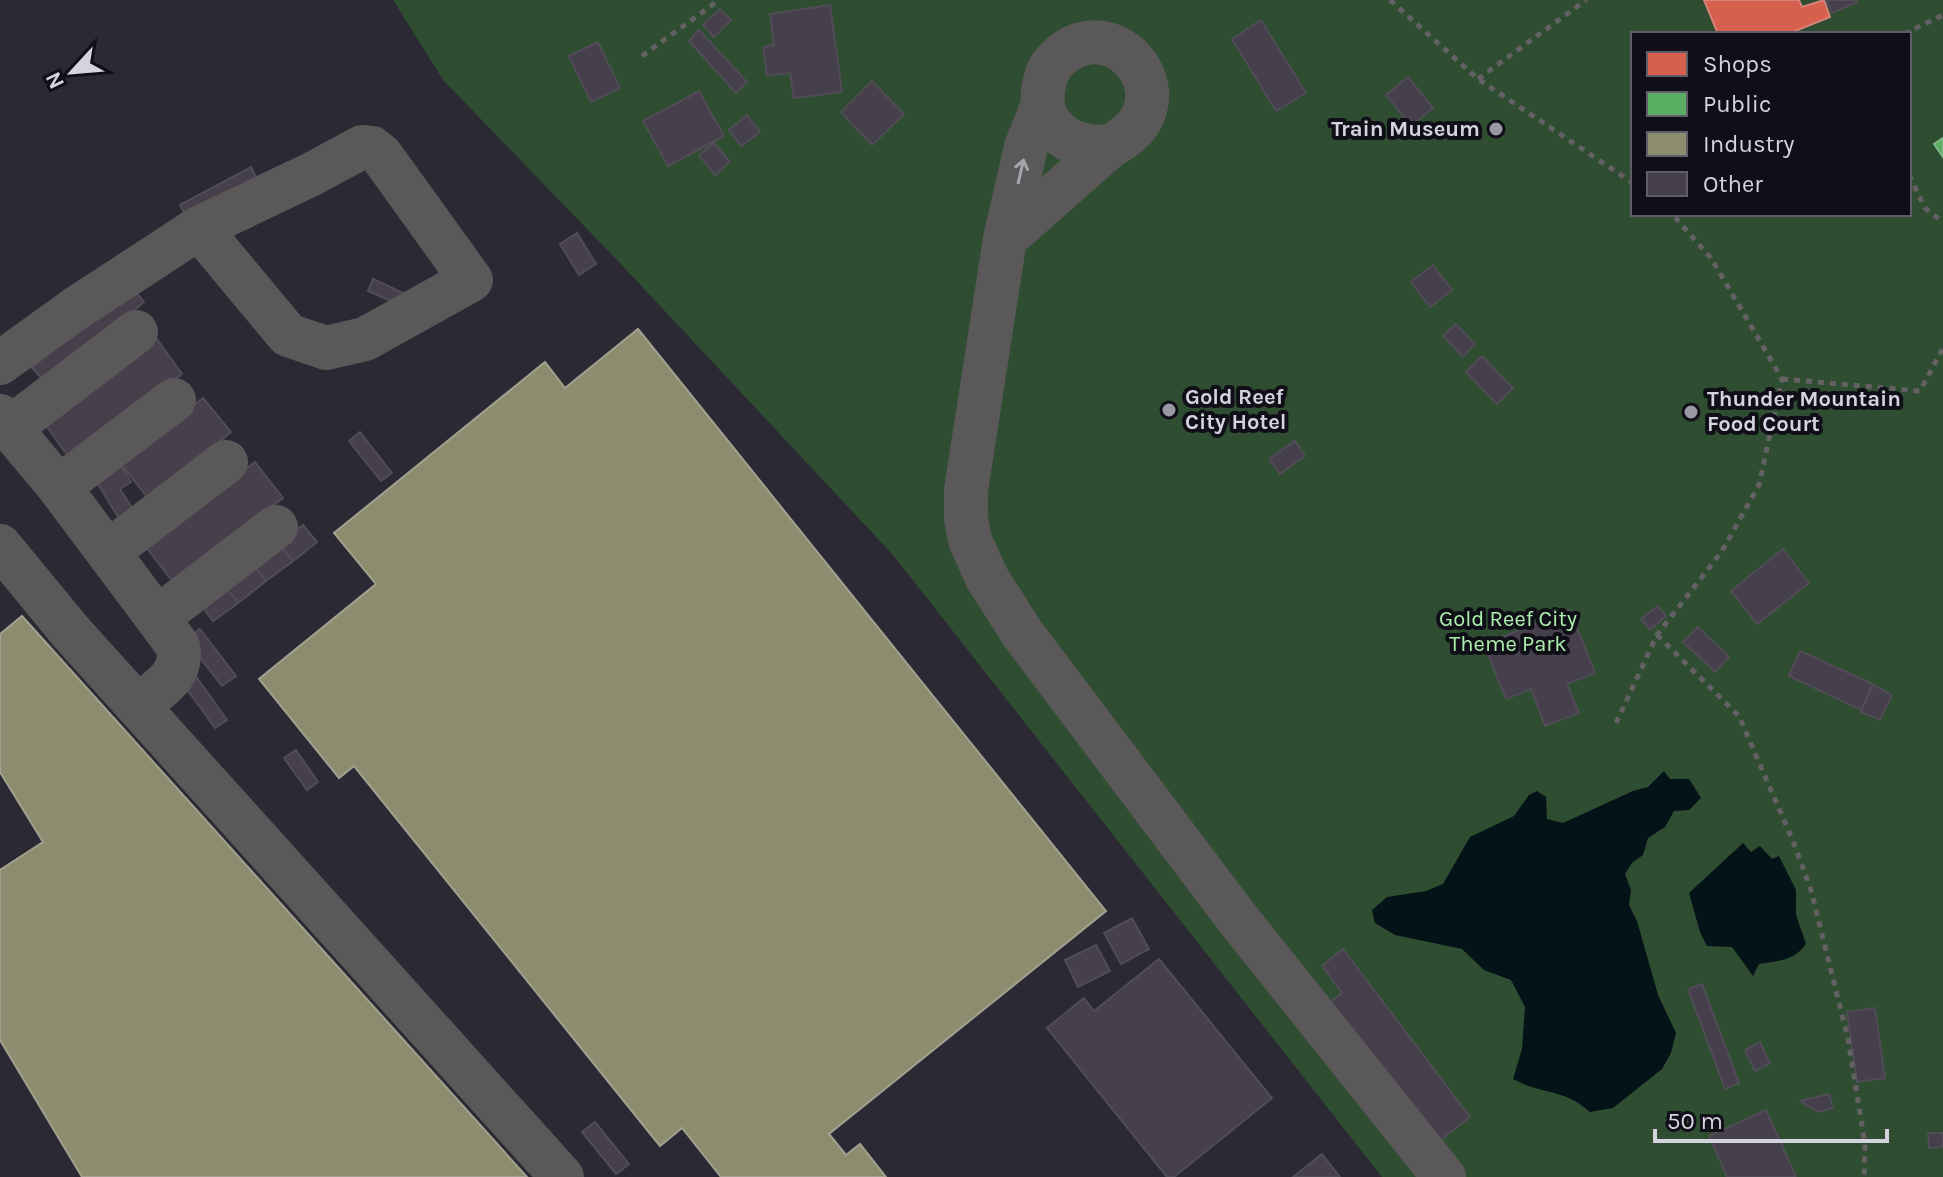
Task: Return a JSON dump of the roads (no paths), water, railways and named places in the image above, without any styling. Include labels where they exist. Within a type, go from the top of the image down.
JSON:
[{"type":"lane","points":[[1005,239],[1110,146],[1126,138],[1138,126],[1146,109],[1148,92],[1143,74],[1133,59],[1119,48],[1103,43],[1086,43],[1064,53],[1048,72],[1043,87],[1043,104],[1049,122],[1074,144],[1092,148],[1110,146]]},
{"type":"lane","points":[[1043,104],[1026,147],[1005,239],[966,490],[970,540],[987,578],[1022,633],[1237,918],[1444,1177]]},
{"type":"lane","points":[[0,363],[75,309],[199,228],[362,147],[372,148],[381,155],[471,280],[365,339],[326,348],[288,335],[199,228]]},
{"type":"lane","points":[[136,332],[5,422],[59,487],[178,646],[178,671],[138,706]]},
{"type":"lane","points":[[59,487],[174,400]]},
{"type":"lane","points":[[108,552],[226,462]]},
{"type":"lane","points":[[157,618],[276,527]]},
{"type":"lane","points":[[0,546],[70,631],[562,1177]]},
{"type":"place","name":"Train Museum","points":[[1496,129]]},
{"type":"place","name":"Gold Reef City Hotel","points":[[1169,410]]},
{"type":"place","name":"Thunder Mountain Food Court","points":[[1691,412]]},
{"type":"park label","name":"Gold Reef City Theme Park","points":[[1508,632]]}]
